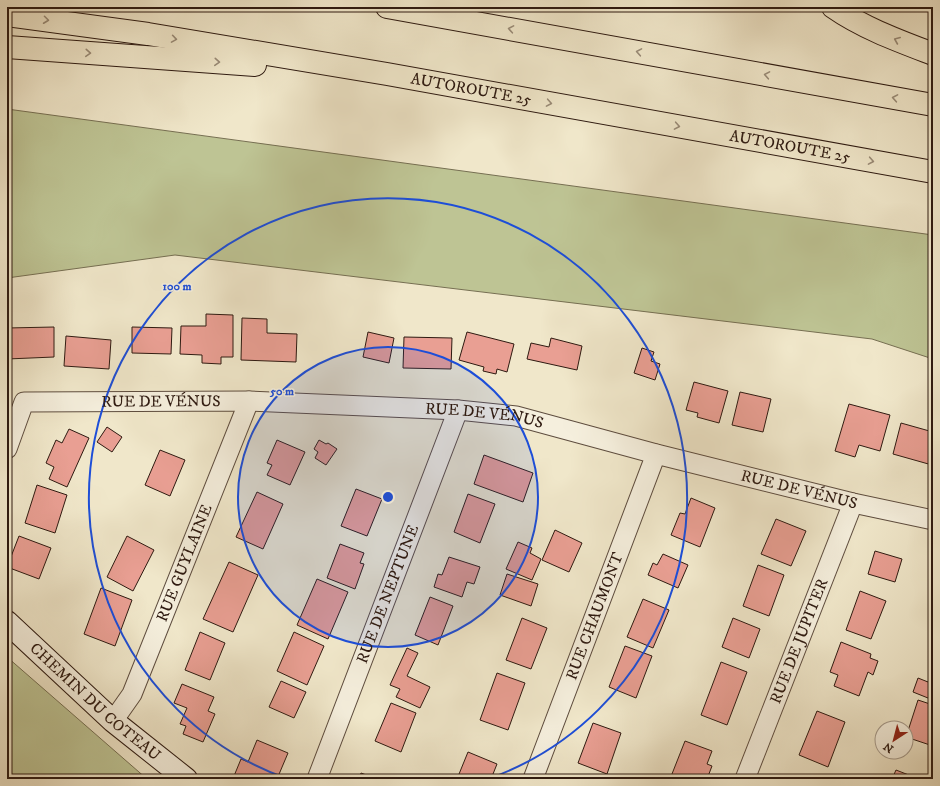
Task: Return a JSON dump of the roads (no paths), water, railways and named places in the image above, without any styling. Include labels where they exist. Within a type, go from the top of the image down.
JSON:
[{"type":"highway","points":[[388,7],[933,105]]},
{"type":"highway","points":[[833,7],[856,21],[933,54]]},
{"type":"highway","name":"AUTOROUTE 25","points":[[7,15],[148,34],[387,74],[933,172]]},
{"type":"highway","points":[[7,47],[387,74]]},
{"type":"street","name":"RUE DE VÉNUS","points":[[7,449],[24,402],[249,401],[458,410],[516,416],[656,454],[853,503],[933,520]]},
{"type":"street","name":"RUE GUYLAINE","points":[[113,720],[132,694],[249,401]]},
{"type":"street","name":"RUE DE NEPTUNE","points":[[317,779],[458,410]]},
{"type":"street","name":"RUE CHAUMONT","points":[[534,779],[656,454]]},
{"type":"street","name":"RUE DE JUPITER","points":[[745,779],[853,503]]},
{"type":"street","name":"CHEMIN DU COTEAU","points":[[7,622],[113,720],[186,779]]}]
